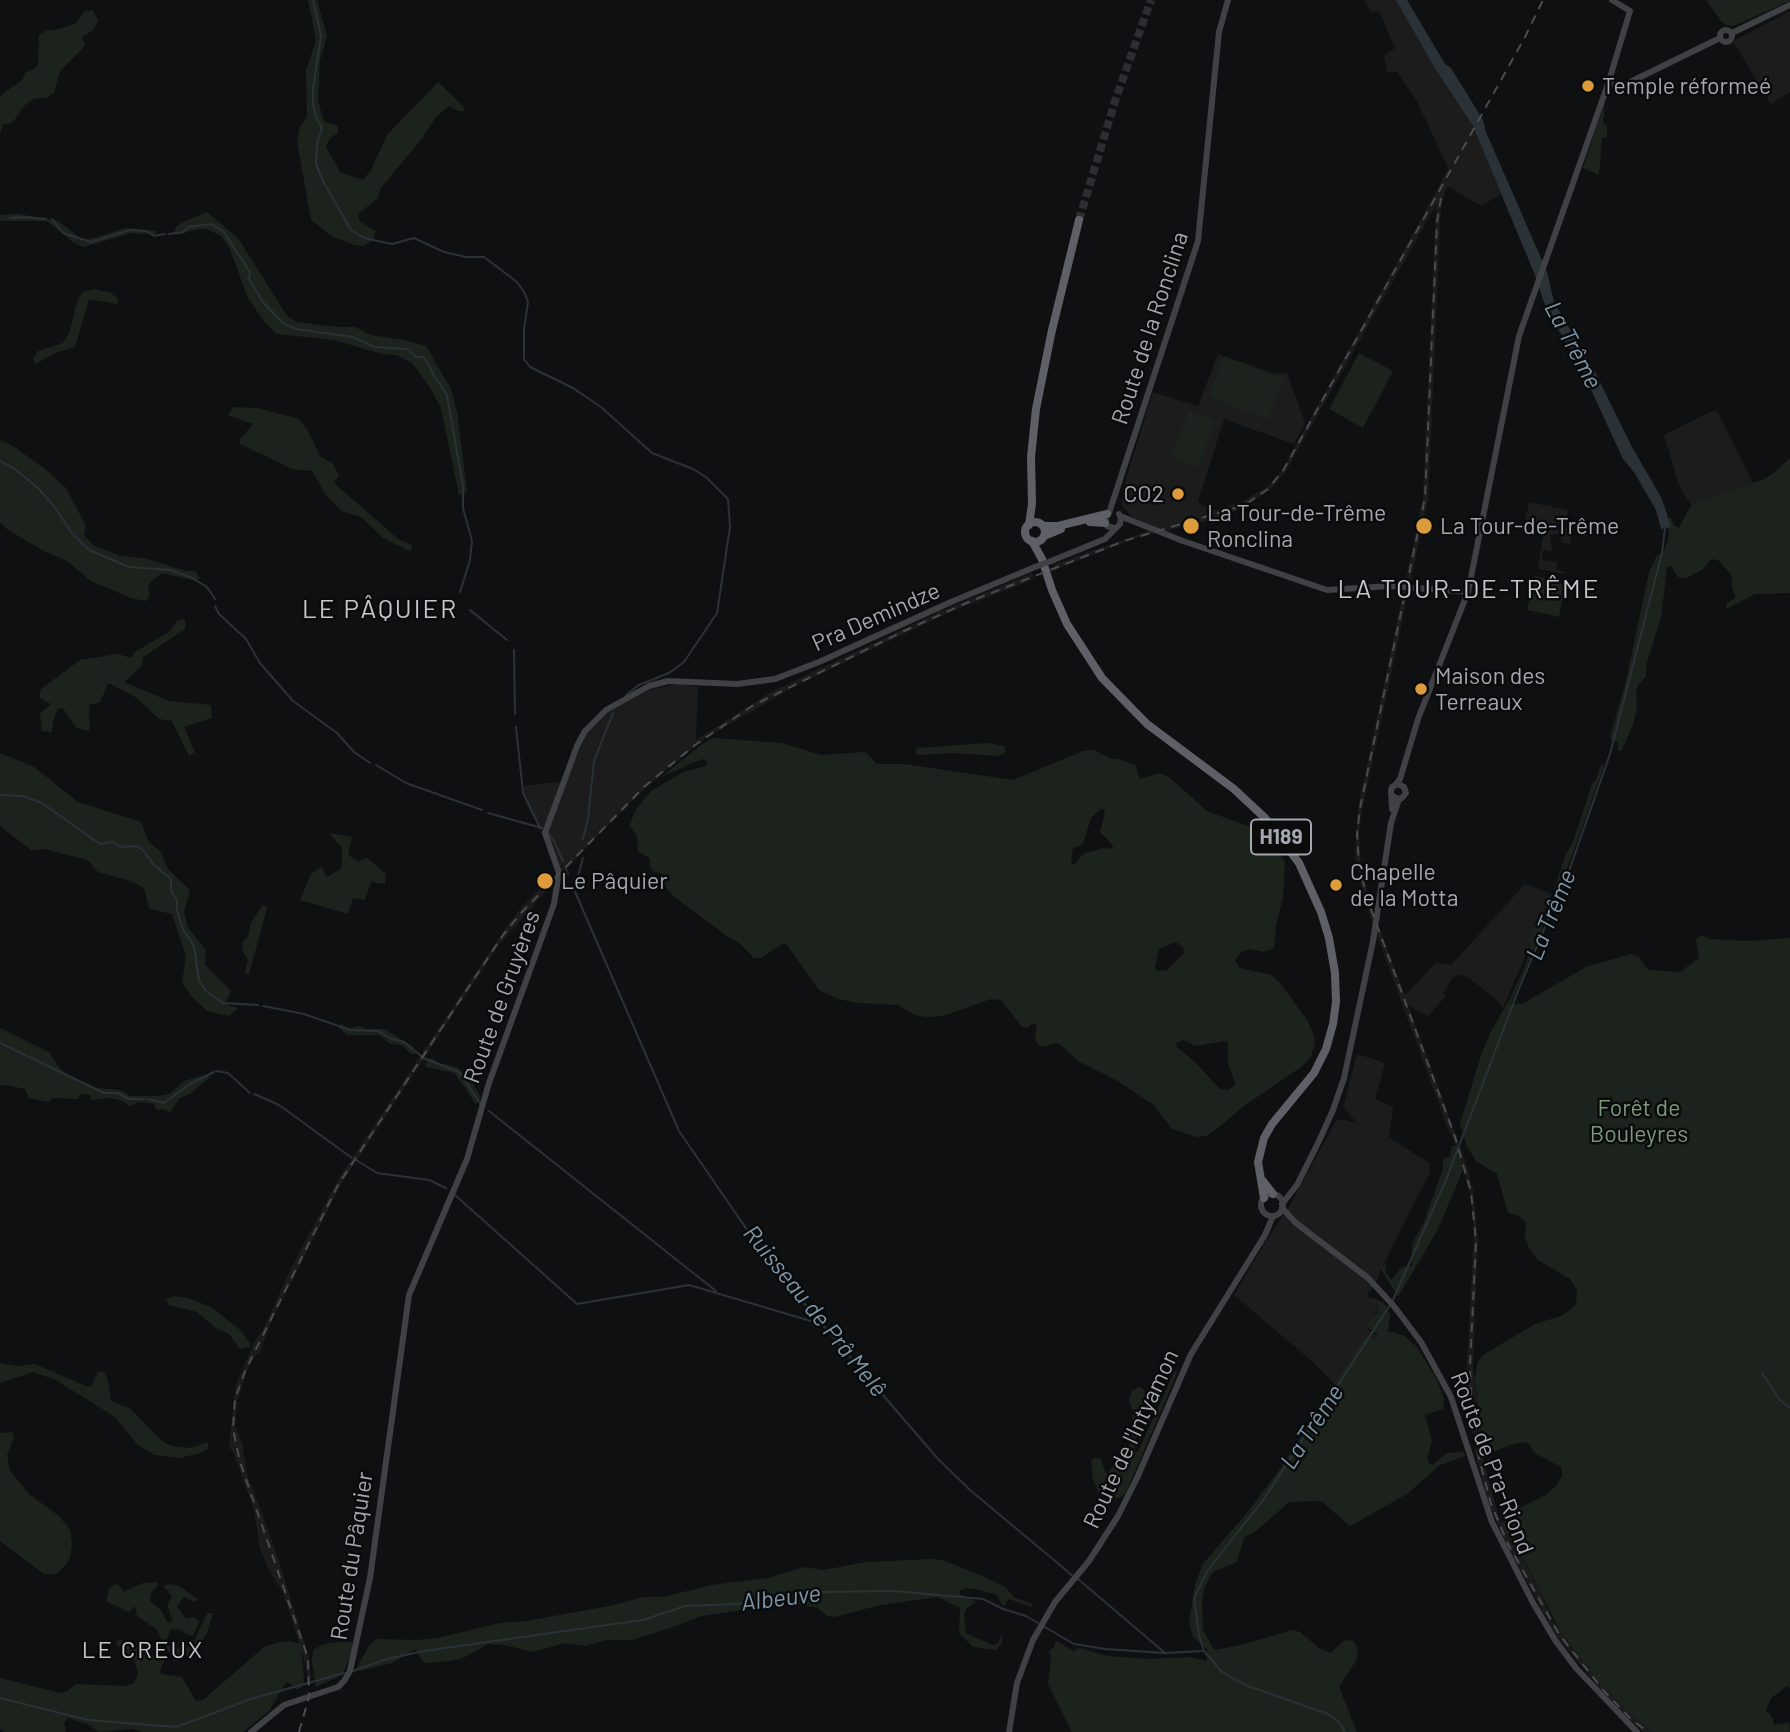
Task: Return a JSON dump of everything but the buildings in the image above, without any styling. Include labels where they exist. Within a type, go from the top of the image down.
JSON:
[{"type":"highway","points":[[1079,220],[1054,319],[1036,408],[1031,457],[1032,504],[1026,534],[1032,541],[1055,530],[1110,521]]},
{"type":"highway","points":[[1032,504],[1043,538]]},
{"type":"highway","points":[[1029,525],[1058,526],[1110,521]]},
{"type":"highway","name":"H189","points":[[1043,538],[1052,590],[1067,624],[1102,678],[1140,718],[1234,789],[1265,818],[1299,863],[1321,912],[1331,946],[1336,981],[1331,1034],[1311,1078],[1267,1131],[1259,1151],[1264,1198]]},
{"type":"highway","name":"H189","points":[[1032,541],[1046,560]]},
{"type":"highway","points":[[1260,1176],[1274,1195]]},
{"type":"street","name":"Route de la Ronclina","points":[[1110,521],[1115,498],[1198,241],[1219,32],[1228,0]]},
{"type":"street","points":[[1300,1177],[1288,1190],[1264,1198],[1261,1206],[1265,1214],[1274,1216],[1295,1188],[1331,1117],[1344,1078],[1375,922],[1391,823],[1391,789],[1405,765],[1419,719],[1468,592],[1516,349],[1608,84],[1630,11],[1612,0]]},
{"type":"street","points":[[1608,84],[1624,85],[1720,38],[1728,42],[1732,39],[1732,33],[1790,5]]},
{"type":"street","points":[[1115,498],[1119,514],[1141,526],[1327,590],[1390,586],[1468,592]]},
{"type":"street","points":[[1110,521],[1119,514]]},
{"type":"street","points":[[1110,521],[1119,514]]},
{"type":"street","points":[[1110,521],[1141,526]]},
{"type":"street","name":"Pra Demindze","points":[[668,681],[726,684],[760,682],[789,674],[1046,560],[1102,541],[1110,521]]},
{"type":"street","name":"Route de Gruyères","points":[[403,1327],[414,1280],[467,1159],[489,1083],[554,904],[559,874],[545,833],[577,746],[587,728],[604,711],[643,688],[668,681]]},
{"type":"street","points":[[1391,823],[1399,799],[1406,793],[1405,765]]},
{"type":"street","points":[[1396,784],[1405,787]]},
{"type":"street","points":[[1392,795],[1399,799]]},
{"type":"street","points":[[1274,1195],[1282,1206]]},
{"type":"street","name":"Route de Pra-Riond","points":[[1282,1206],[1296,1223],[1368,1278],[1421,1342],[1446,1385],[1461,1422],[1492,1522],[1540,1615],[1580,1673],[1637,1732]]},
{"type":"street","name":"Route de l'Intyamon","points":[[1262,1240],[1266,1224],[1265,1214]]},
{"type":"street","name":"Route de Pra-Riond","points":[[1274,1216],[1296,1223]]},
{"type":"street","name":"Route de l'Intyamon","points":[[1009,1732],[1017,1683],[1039,1628],[1101,1544],[1127,1499],[1196,1345],[1262,1240],[1274,1216]]},
{"type":"street","name":"Route du Pâquier","points":[[251,1732],[285,1704],[338,1687],[350,1671],[369,1586],[403,1327]]},
{"type":"shaded area","points":[[1365,0],[1396,0],[1400,5],[1436,70],[1473,126],[1501,194],[1481,206],[1447,186],[1441,206],[1428,500],[1362,811],[1359,831],[1361,869],[1372,909],[1405,995],[1436,963],[1451,965],[1525,884],[1552,894],[1503,1008],[1465,975],[1453,977],[1443,993],[1446,996],[1428,1016],[1408,1005],[1463,1154],[1473,1189],[1478,1239],[1473,1366],[1480,1429],[1486,1451],[1482,1454],[1499,1518],[1537,1584],[1552,1619],[1570,1646],[1600,1684],[1651,1732],[1643,1732],[1617,1708],[1556,1636],[1504,1540],[1489,1503],[1477,1461],[1468,1406],[1467,1364],[1474,1232],[1471,1197],[1455,1142],[1375,930],[1355,857],[1358,809],[1423,497],[1436,205],[1286,471],[1272,488],[1241,509],[1216,518],[1139,537],[1054,570],[1053,565],[1156,528],[1132,517],[1121,505],[1126,479],[1153,392],[1198,406],[1218,354],[1276,374],[1287,373],[1305,423],[1294,444],[1224,419],[1198,502],[1213,511],[1241,502],[1267,487],[1281,472],[1437,190],[1448,168],[1417,101],[1397,72],[1387,72],[1384,56],[1395,48],[1379,11],[1371,13]]},
{"type":"shaded area","points":[[1790,11],[1790,92],[1771,104],[1733,41]]},
{"type":"shaded area","points":[[1717,411],[1753,483],[1691,505],[1679,485],[1664,435]]},
{"type":"shaded area","points":[[1529,502],[1568,510],[1565,528],[1576,530],[1573,531],[1570,544],[1562,543],[1560,534],[1550,535],[1552,551],[1543,550],[1542,560],[1557,562],[1556,570],[1566,572],[1565,574],[1538,569],[1544,532],[1523,531]]},
{"type":"shaded area","points":[[1032,573],[1034,579],[950,612],[795,686],[706,738],[639,794],[557,878],[499,945],[343,1181],[270,1324],[260,1353],[255,1356],[247,1371],[237,1401],[235,1426],[242,1443],[247,1474],[274,1546],[309,1657],[311,1678],[308,1680],[283,1592],[260,1549],[254,1510],[233,1451],[229,1448],[235,1387],[291,1268],[339,1178],[507,926],[525,903],[561,868],[543,837],[521,786],[566,781],[588,730],[608,712],[645,691],[678,684],[698,687],[696,740],[771,692],[941,611]]},
{"type":"shaded area","points":[[1357,1054],[1385,1063],[1375,1099],[1393,1107],[1389,1137],[1429,1163],[1430,1172],[1378,1279],[1367,1295],[1380,1310],[1369,1319],[1367,1329],[1378,1337],[1375,1341],[1363,1339],[1335,1385],[1313,1362],[1234,1295],[1287,1210],[1336,1121],[1342,1119],[1358,1124],[1343,1107]]},
{"type":"green space","points":[[308,0],[317,0],[327,36],[320,60],[318,101],[324,122],[338,126],[338,133],[330,138],[326,147],[340,172],[363,180],[371,170],[387,135],[438,82],[465,111],[449,106],[436,117],[381,188],[377,199],[358,214],[360,222],[376,231],[372,241],[364,246],[333,237],[311,220],[297,141],[300,127],[307,117],[306,70],[316,41]]},
{"type":"green space","points":[[1706,0],[1790,1],[1733,26],[1720,20]]},
{"type":"green space","points":[[93,10],[98,21],[93,30],[82,37],[85,45],[82,49],[60,71],[54,93],[48,97],[33,99],[25,105],[13,122],[3,125],[0,134],[0,96],[22,80],[25,73],[38,66],[39,35],[47,30],[75,24],[84,12]]},
{"type":"green space","points":[[1605,102],[1603,124],[1607,125],[1607,138],[1602,138],[1599,175],[1583,168]]},
{"type":"green space","points":[[207,212],[238,238],[287,316],[297,322],[355,327],[371,335],[426,346],[451,389],[457,412],[467,490],[464,495],[459,495],[441,408],[412,363],[397,355],[382,354],[334,340],[277,334],[265,323],[248,298],[229,247],[221,236],[207,229],[177,235],[174,229],[181,223]]},
{"type":"green space","points":[[18,214],[58,221],[84,241],[126,228],[157,231],[155,235],[131,233],[84,247],[74,243],[47,221],[0,221],[0,215]]},
{"type":"green space","points":[[94,289],[111,293],[118,299],[117,304],[89,299],[75,347],[35,364],[33,359],[38,351],[63,343],[70,331],[82,292]]},
{"type":"green space","points":[[1359,353],[1393,371],[1363,428],[1329,409]]},
{"type":"green space","points":[[1224,356],[1283,379],[1268,420],[1208,396]]},
{"type":"green space","points":[[234,407],[257,408],[299,419],[320,456],[333,464],[339,475],[334,483],[398,539],[412,545],[411,552],[383,538],[361,517],[341,511],[326,495],[312,471],[292,469],[240,444],[240,439],[253,424],[228,415]]},
{"type":"green space","points":[[1189,411],[1215,421],[1198,467],[1171,457]]},
{"type":"green space","points":[[0,440],[46,470],[66,488],[86,526],[84,535],[93,545],[121,556],[144,558],[186,571],[195,571],[200,578],[197,581],[162,573],[150,582],[150,595],[146,601],[131,598],[91,581],[67,561],[8,530],[0,522]]},
{"type":"green space","points":[[1790,458],[1790,593],[1755,594],[1726,609],[1726,604],[1736,597],[1732,588],[1732,576],[1718,560],[1711,559],[1702,570],[1686,578],[1678,577],[1671,566],[1667,567],[1661,618],[1646,665],[1646,676],[1636,692],[1634,722],[1622,750],[1618,751],[1618,742],[1610,737],[1626,681],[1649,572],[1656,557],[1665,549],[1669,518],[1679,528],[1691,505],[1762,480]]},
{"type":"green space","points":[[1535,576],[1558,581],[1563,585],[1559,617],[1527,610]]},
{"type":"green space","points":[[185,619],[185,629],[143,657],[142,666],[124,682],[169,701],[211,705],[212,718],[184,727],[195,752],[189,756],[172,721],[159,719],[137,698],[111,684],[108,684],[100,702],[89,705],[90,731],[76,728],[63,708],[58,709],[52,732],[42,731],[40,713],[51,704],[39,698],[41,689],[80,660],[118,654],[131,658],[135,652],[169,632],[178,620]]},
{"type":"green space","points":[[713,738],[782,743],[821,755],[864,752],[877,764],[904,764],[1013,780],[1083,751],[1094,750],[1111,759],[1135,765],[1140,779],[1160,773],[1169,777],[1207,811],[1264,832],[1285,862],[1283,897],[1274,948],[1264,952],[1249,949],[1241,952],[1235,960],[1240,968],[1271,975],[1280,983],[1307,1020],[1313,1033],[1315,1044],[1310,1059],[1214,1131],[1197,1137],[1172,1129],[1154,1105],[1116,1080],[1078,1061],[1060,1044],[1039,1046],[1035,1039],[1037,1025],[1033,1023],[1027,1028],[1022,1027],[1001,1000],[991,999],[943,1016],[926,1017],[915,1015],[898,1005],[859,1003],[838,999],[819,990],[786,944],[761,958],[754,958],[738,942],[673,896],[663,884],[666,876],[653,871],[650,858],[638,852],[637,836],[629,825],[637,808],[651,791],[683,772],[706,766],[707,761],[702,759],[661,777]],"holes":[[[1101,809],[1105,813],[1100,832],[1114,849],[1104,848],[1083,854],[1074,865],[1071,862],[1073,848],[1083,844],[1091,818]],[[1176,942],[1183,947],[1184,953],[1167,970],[1157,971],[1155,967],[1159,949]],[[1183,1040],[1196,1046],[1225,1041],[1228,1043],[1228,1063],[1235,1083],[1233,1087],[1228,1090],[1220,1089],[1176,1043]]]},
{"type":"green space","points":[[987,743],[1004,746],[1006,752],[998,756],[956,753],[918,755],[915,752],[918,748]]},
{"type":"green space","points":[[0,753],[34,767],[78,802],[141,822],[149,842],[161,852],[168,869],[190,890],[184,912],[188,928],[206,950],[205,965],[231,991],[225,1003],[238,1008],[229,1016],[207,1011],[192,997],[182,982],[186,956],[172,914],[149,909],[144,888],[131,881],[98,872],[88,860],[44,849],[31,850],[0,826]]},
{"type":"green space","name":"Forêt de Bouleyres","points":[[1603,763],[1570,861],[1511,1004],[1522,1004],[1586,967],[1631,954],[1638,956],[1648,970],[1680,972],[1699,958],[1696,939],[1701,935],[1710,939],[1747,941],[1790,938],[1790,1689],[1787,1686],[1771,1698],[1766,1710],[1774,1725],[1789,1723],[1790,1732],[1651,1732],[1620,1704],[1600,1684],[1561,1633],[1526,1563],[1502,1525],[1506,1515],[1547,1494],[1556,1486],[1562,1476],[1561,1467],[1536,1454],[1529,1444],[1523,1442],[1494,1452],[1485,1450],[1482,1442],[1475,1380],[1477,1363],[1483,1355],[1535,1324],[1561,1316],[1573,1308],[1577,1290],[1570,1279],[1538,1260],[1530,1250],[1525,1239],[1526,1222],[1519,1216],[1508,1213],[1497,1174],[1476,1161],[1467,1146],[1460,1124],[1481,1055],[1526,964],[1530,950],[1529,938],[1545,918],[1565,856],[1573,842],[1592,784]]},
{"type":"green space","points":[[329,833],[352,837],[348,855],[358,861],[367,858],[386,874],[385,884],[371,882],[365,900],[353,898],[348,914],[300,900],[311,874],[321,867],[327,877],[342,868],[342,848]]},
{"type":"green space","points":[[263,905],[267,907],[249,974],[245,973],[248,960],[242,950],[243,941],[248,937],[251,922]]},
{"type":"green space","points":[[341,1024],[349,1028],[360,1026],[365,1029],[384,1029],[412,1046],[417,1053],[412,1055],[402,1045],[390,1044],[379,1035],[347,1035],[338,1027]]},
{"type":"green space","points":[[0,1028],[49,1052],[60,1069],[78,1082],[98,1088],[120,1090],[130,1096],[169,1094],[184,1081],[205,1075],[210,1077],[190,1094],[180,1098],[170,1112],[157,1110],[154,1104],[139,1102],[130,1106],[120,1100],[91,1100],[90,1095],[80,1094],[78,1099],[53,1098],[49,1102],[29,1098],[25,1089],[0,1086]]},
{"type":"green space","points":[[431,1058],[439,1063],[457,1067],[473,1083],[481,1098],[476,1104],[454,1073],[426,1067],[425,1063]]},
{"type":"green space","points":[[1457,1145],[1463,1170],[1437,1231],[1398,1297],[1381,1269],[1387,1261],[1385,1271],[1391,1280],[1402,1267],[1412,1266],[1412,1244],[1423,1224],[1438,1183],[1443,1159],[1450,1156],[1452,1146]]},
{"type":"green space","points":[[174,1296],[211,1307],[239,1329],[250,1347],[240,1349],[229,1334],[216,1328],[197,1312],[169,1305],[166,1300]]},
{"type":"green space","points":[[1372,1298],[1384,1303],[1390,1314],[1388,1331],[1403,1335],[1416,1346],[1437,1380],[1444,1399],[1443,1409],[1425,1415],[1432,1441],[1427,1459],[1429,1464],[1432,1465],[1447,1453],[1464,1452],[1465,1456],[1440,1465],[1407,1494],[1350,1526],[1321,1501],[1289,1502],[1244,1538],[1237,1562],[1211,1575],[1202,1601],[1203,1630],[1214,1650],[1292,1630],[1300,1632],[1319,1648],[1330,1653],[1345,1640],[1354,1641],[1358,1651],[1357,1659],[1339,1687],[1357,1732],[1072,1732],[1048,1684],[1051,1658],[1049,1651],[1056,1641],[1074,1651],[1079,1648],[1107,1656],[1150,1659],[1189,1657],[1207,1661],[1207,1649],[1193,1637],[1189,1622],[1195,1585],[1202,1565],[1247,1513],[1280,1469],[1363,1339],[1367,1336],[1373,1340],[1377,1339],[1377,1334],[1366,1326],[1369,1319],[1379,1312],[1378,1306],[1370,1300]]},
{"type":"green space","points":[[0,1363],[18,1366],[35,1364],[88,1387],[92,1385],[98,1372],[104,1372],[111,1401],[131,1409],[163,1442],[191,1448],[207,1442],[209,1448],[201,1453],[179,1458],[154,1455],[137,1444],[115,1417],[56,1380],[33,1372],[0,1383]]},
{"type":"green space","points":[[1175,1370],[1177,1372],[1173,1383],[1127,1490],[1122,1497],[1115,1499],[1099,1494],[1093,1480],[1091,1460],[1100,1458],[1107,1475],[1129,1450],[1133,1412],[1129,1400],[1132,1391],[1139,1387],[1145,1394],[1136,1434],[1135,1451],[1138,1452]]},
{"type":"green space","points":[[12,1432],[14,1438],[7,1455],[10,1471],[29,1494],[59,1516],[70,1530],[70,1557],[67,1564],[56,1574],[44,1574],[0,1541],[0,1433]]},
{"type":"green space","points":[[933,1559],[981,1575],[1005,1587],[1015,1598],[1033,1604],[1032,1607],[1009,1599],[1003,1606],[997,1595],[967,1588],[960,1590],[960,1594],[976,1602],[966,1609],[964,1614],[966,1633],[992,1645],[997,1644],[1002,1634],[1002,1642],[997,1650],[973,1647],[959,1633],[960,1608],[937,1597],[876,1606],[835,1617],[827,1616],[816,1607],[786,1604],[701,1616],[632,1640],[607,1640],[585,1646],[565,1643],[533,1652],[488,1644],[463,1658],[450,1661],[426,1663],[421,1660],[416,1649],[392,1663],[360,1671],[356,1669],[370,1644],[376,1639],[437,1638],[500,1623],[527,1621],[644,1597],[664,1597],[711,1585],[768,1578],[804,1567],[824,1570],[866,1562]]},
{"type":"green space","points":[[157,1582],[150,1601],[160,1609],[168,1623],[173,1621],[167,1606],[172,1596],[163,1586],[179,1586],[198,1599],[195,1602],[184,1597],[177,1606],[186,1619],[194,1617],[199,1621],[191,1636],[178,1629],[170,1630],[167,1640],[174,1647],[183,1650],[193,1644],[207,1613],[213,1613],[207,1633],[192,1658],[182,1655],[178,1661],[174,1661],[156,1629],[137,1616],[135,1606],[129,1612],[106,1601],[109,1589],[115,1584],[124,1592],[143,1583]]},
{"type":"green space","points":[[119,1639],[132,1643],[147,1656],[161,1654],[165,1659],[161,1674],[182,1677],[196,1701],[203,1700],[264,1647],[280,1642],[290,1641],[301,1645],[304,1681],[302,1687],[297,1690],[288,1682],[285,1684],[269,1711],[243,1732],[142,1732],[133,1729],[99,1732],[89,1725],[68,1718],[64,1723],[66,1732],[4,1732],[0,1729],[0,1678],[61,1693],[68,1691],[75,1684],[125,1686],[134,1683],[138,1675],[137,1669],[133,1658],[116,1644]]},
{"type":"green space","points":[[347,1641],[352,1643],[353,1648],[344,1671],[340,1676],[316,1687],[313,1650],[324,1644]]},
{"type":"water","points":[[1396,0],[1407,0],[1445,64],[1451,68],[1483,120],[1547,272],[1554,302],[1596,374],[1632,447],[1662,499],[1671,527],[1661,529],[1656,510],[1634,472],[1623,459],[1583,372],[1546,308],[1473,126],[1436,70]]},
{"type":"waterway","points":[[313,0],[321,36],[313,88],[313,104],[322,128],[317,144],[316,164],[351,230],[364,238],[392,244],[414,238],[444,252],[466,257],[484,257],[517,282],[524,292],[528,302],[524,329],[524,359],[530,367],[573,388],[601,407],[652,453],[693,469],[706,477],[728,499],[730,527],[717,613],[684,662],[669,673],[639,685],[626,695]]},
{"type":"waterway","points":[[10,218],[46,219]]},
{"type":"waterway","points":[[52,219],[63,233],[91,242],[130,230],[147,231],[154,236],[165,234]]},
{"type":"waterway","points":[[169,234],[183,232],[188,227],[211,224],[223,231],[250,272],[249,279],[263,302],[284,324],[296,329],[353,337],[375,347],[408,349],[416,357],[423,357],[447,395],[463,486],[463,508],[472,541],[470,560],[460,592]]},
{"type":"waterway","points":[[0,461],[15,469],[39,489],[72,533],[89,550],[129,567],[171,570],[192,578],[207,587],[215,599]]},
{"type":"waterway","name":"La Trême","points":[[1393,1300],[1446,1180],[1520,986],[1570,868],[1610,754],[1662,553],[1665,528]]},
{"type":"waterway","points":[[215,606],[219,614],[246,639],[260,663],[293,701],[337,733],[354,752],[370,763]]},
{"type":"waterway","points":[[470,610],[507,640]]},
{"type":"waterway","points":[[514,650],[515,714]]},
{"type":"waterway","points":[[583,839],[588,819],[594,761],[613,713]]},
{"type":"waterway","points":[[516,727],[523,793],[540,828]]},
{"type":"waterway","points":[[376,765],[406,783],[482,810]]},
{"type":"waterway","points":[[0,795],[23,796],[42,803],[100,844],[113,842],[120,847],[136,846],[142,849],[154,865],[171,879],[177,911],[183,929],[194,946],[199,981],[206,991],[223,1003],[258,1005]]},
{"type":"waterway","points":[[488,813],[542,828]]},
{"type":"waterway","points":[[548,833],[563,861]]},
{"type":"waterway","points":[[575,887],[583,858]]},
{"type":"waterway","points":[[566,869],[568,874]]},
{"type":"waterway","name":"Ruisseau de Prâ Melê","points":[[573,887],[679,1131],[772,1266],[938,1459],[970,1490],[1073,1576]]},
{"type":"waterway","points":[[263,1006],[304,1014],[350,1030],[378,1031],[404,1042],[421,1056]]},
{"type":"waterway","points":[[0,1043],[104,1093],[118,1093],[129,1099],[144,1099]]},
{"type":"waterway","points":[[423,1058],[459,1072],[480,1103]]},
{"type":"waterway","points":[[216,1071],[228,1073],[250,1093]]},
{"type":"waterway","points":[[148,1099],[164,1103],[190,1084],[214,1072]]},
{"type":"waterway","points":[[254,1094],[279,1105],[352,1158]]},
{"type":"waterway","points":[[489,1111],[716,1291]]},
{"type":"waterway","points":[[356,1160],[377,1173],[429,1180],[446,1188]]},
{"type":"waterway","points":[[455,1195],[577,1304],[689,1285],[821,1324]]},
{"type":"waterway","name":"La Trême","points":[[1345,1732],[1340,1723],[1328,1714],[1245,1685],[1222,1672],[1204,1651],[1199,1636],[1194,1598],[1208,1570],[1264,1499],[1390,1305]]},
{"type":"waterway","points":[[1762,1373],[1779,1399],[1790,1408]]},
{"type":"waterway","name":"Ruisseau de Prâ Melê","points":[[1078,1579],[1165,1653]]},
{"type":"waterway","name":"Albeuve","points":[[353,1671],[387,1659],[424,1651],[643,1620],[685,1606],[737,1604],[820,1592],[894,1591],[983,1599],[1038,1623]]},
{"type":"waterway","name":"Albeuve","points":[[1043,1626],[1074,1644],[1105,1649],[1165,1653],[1203,1651]]},
{"type":"waterway","name":"Albeuve","points":[[0,1698],[88,1720],[176,1727],[251,1699],[344,1673]]},
{"type":"tunnel","points":[[1079,220],[1116,98],[1151,0]]},
{"type":"railway","points":[[299,1732],[309,1697],[308,1658],[240,1462],[233,1429],[235,1399],[246,1369],[338,1185],[503,935],[522,912],[645,786],[695,745],[752,706],[971,601],[1124,541],[1235,508],[1268,489],[1284,469],[1525,37],[1543,0]]},
{"type":"railway","points":[[1441,198],[1437,222],[1425,498],[1360,808],[1357,834],[1359,866],[1368,901],[1455,1137],[1471,1192],[1476,1242],[1470,1365],[1471,1401],[1477,1450],[1491,1504],[1508,1544],[1559,1634],[1604,1691],[1648,1732]]},
{"type":"place","name":"Temple réformeé","points":[[1588,86]]},
{"type":"place","name":"CO2","points":[[1178,494]]},
{"type":"place","name":"La Tour-de-Trême Ronclina","points":[[1191,526]]},
{"type":"place","name":"La Tour-de-Trême","points":[[1424,526]]},
{"type":"place","name":"Maison des Terreaux","points":[[1421,689]]},
{"type":"place","name":"Le Pâquier","points":[[545,881]]},
{"type":"place","name":"Chapelle de la Motta","points":[[1336,885]]},
{"type":"district","name":"LA TOUR-DE-TRÊME","points":[[1469,589]]},
{"type":"district","name":"LE PÂQUIER","points":[[380,609]]},
{"type":"district","name":"LE CREUX","points":[[143,1650]]}]
